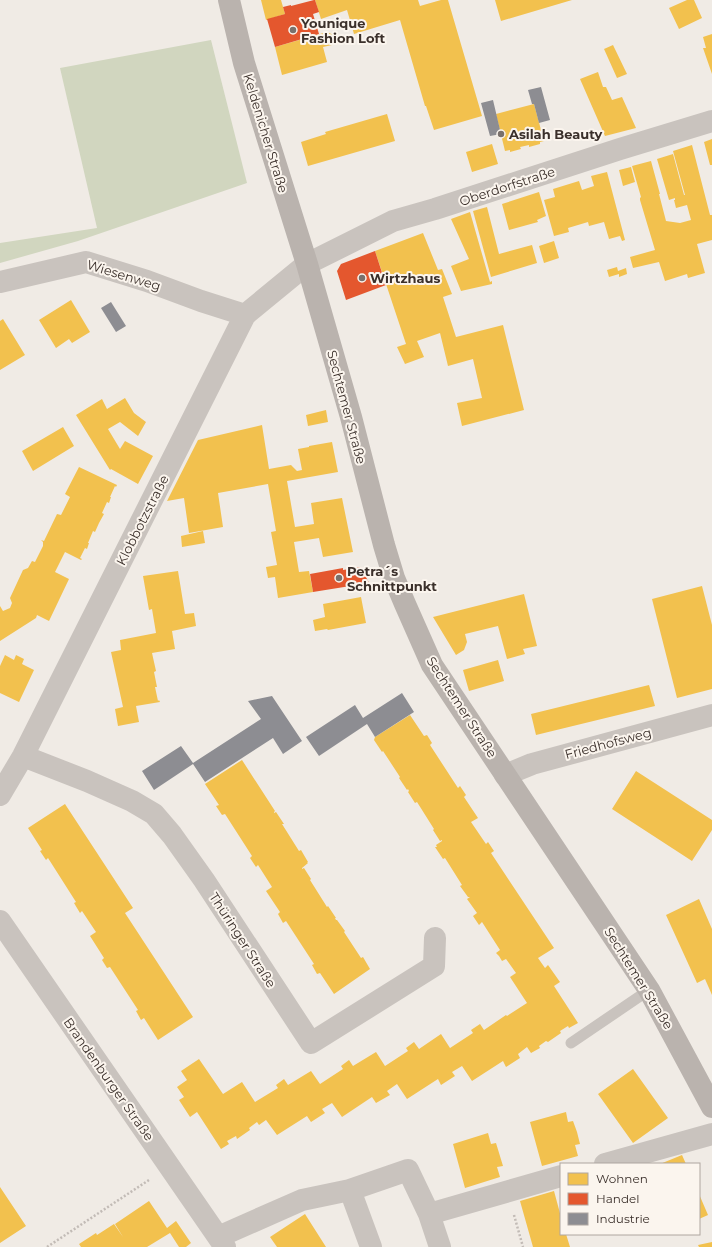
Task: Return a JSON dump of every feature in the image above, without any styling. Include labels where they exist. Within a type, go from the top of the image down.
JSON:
[{"type":"street","name":"Keldenicher Straße","points":[[229,0],[244,63],[307,264]]},
{"type":"street","name":"Oberdorfstraße","points":[[307,264],[393,221],[712,121]]},
{"type":"street","name":"Wiesenweg","points":[[0,282],[86,262],[147,281],[245,315]]},
{"type":"street","name":"Klobbotzstraße","points":[[0,795],[23,756],[245,315],[307,264]]},
{"type":"street","name":"Sechtemer Straße","points":[[307,264],[394,578],[432,665],[649,990],[712,1107]]},
{"type":"street","name":"Friedhofsweg","points":[[505,775],[532,764],[712,715]]},
{"type":"street","name":"Thüringer Straße","points":[[23,756],[87,781],[132,801],[154,814],[172,835],[204,880],[311,1043],[434,966],[435,938]]},
{"type":"street","name":"Brandenburger Straße","points":[[0,921],[221,1242],[302,1200],[350,1190]]},
{"type":"street","points":[[609,1163],[712,1134]]},
{"type":"street","points":[[371,1247],[350,1190],[408,1170],[429,1214],[440,1247]]},
{"type":"street","points":[[429,1214],[560,1176]]},
{"type":"lane","points":[[571,1043],[649,990]]},
{"type":"path","points":[[47,1247],[170,1167]]},
{"type":"path","points":[[507,1192],[523,1247]]},
{"type":"green space","points":[[211,40],[247,183],[78,241],[0,263],[0,243],[97,228],[60,68]]},
{"type":"building: Wohnen","points":[[261,0],[281,0],[285,14],[266,20]]},
{"type":"building: Wohnen","points":[[315,0],[418,0],[420,6],[441,0],[448,0],[482,116],[434,130],[425,106],[400,20],[354,34],[347,10],[321,19]]},
{"type":"building: Wohnen","points":[[495,0],[572,0],[501,21]]},
{"type":"building: Wohnen","points":[[687,0],[694,0],[702,18],[679,29],[669,8]]},
{"type":"building: Wohnen","points":[[327,32],[340,38],[341,43],[323,47],[327,62],[282,75],[275,47]]},
{"type":"building: Wohnen","points":[[712,34],[712,74],[703,48],[706,48],[703,37]]},
{"type":"building: Wohnen","points":[[613,45],[627,74],[617,78],[604,49]]},
{"type":"building: Wohnen","points":[[598,72],[603,87],[606,87],[612,100],[622,97],[636,128],[605,136],[580,79]]},
{"type":"building: Wohnen","points":[[534,104],[544,141],[540,142],[540,144],[529,147],[529,145],[520,147],[521,149],[510,152],[510,150],[505,151],[496,114]]},
{"type":"building: Wohnen","points":[[387,114],[395,141],[308,166],[301,142],[326,134],[325,132]]},
{"type":"building: Wohnen","points":[[712,139],[712,165],[710,165],[704,142]]},
{"type":"building: Wohnen","points":[[492,144],[498,164],[472,172],[466,152]]},
{"type":"building: Wohnen","points":[[692,145],[710,215],[712,215],[712,240],[697,244],[705,273],[688,278],[687,274],[665,281],[659,262],[633,268],[630,257],[655,250],[640,200],[641,197],[632,166],[651,161],[666,221],[680,223],[691,220],[687,205],[676,208],[675,198],[669,200],[657,159],[673,154],[685,195],[673,151]]},
{"type":"building: Wohnen","points":[[631,167],[635,182],[623,186],[619,170]]},
{"type":"building: Wohnen","points":[[607,172],[625,240],[622,241],[620,236],[609,239],[604,222],[589,226],[588,222],[568,228],[569,232],[554,236],[544,200],[555,197],[553,189],[579,181],[582,190],[594,186],[591,176]]},
{"type":"building: Wohnen","points":[[539,192],[546,216],[537,220],[538,222],[509,230],[502,204]]},
{"type":"building: Wohnen","points":[[487,207],[499,254],[532,245],[537,263],[491,277],[473,211]]},
{"type":"building: Wohnen","points":[[470,212],[490,282],[492,281],[492,284],[461,291],[451,266],[469,259],[451,219]]},
{"type":"building: Wohnen","points":[[423,233],[438,270],[442,269],[452,294],[443,297],[456,337],[503,325],[524,410],[462,426],[457,403],[482,398],[473,359],[448,366],[440,333],[417,341],[424,357],[405,364],[397,347],[406,344],[375,251]]},
{"type":"building: Wohnen","points":[[554,241],[559,258],[544,263],[539,246]]},
{"type":"building: Wohnen","points":[[617,267],[618,271],[626,268],[627,274],[619,277],[619,274],[609,277],[607,270]]},
{"type":"building: Wohnen","points":[[71,300],[90,332],[72,343],[69,339],[56,348],[39,320]]},
{"type":"building: Wohnen","points":[[3,319],[25,355],[0,370],[0,321]]},
{"type":"building: Wohnen","points":[[125,398],[134,413],[146,422],[138,436],[120,422],[108,429],[120,449],[125,441],[153,456],[138,484],[111,469],[110,470],[76,415],[102,399],[107,409]]},
{"type":"building: Wohnen","points":[[326,410],[328,422],[308,426],[306,415]]},
{"type":"building: Wohnen","points":[[262,425],[269,469],[291,465],[297,471],[302,470],[298,449],[332,442],[338,472],[287,481],[295,527],[314,524],[311,503],[342,498],[353,552],[323,557],[319,538],[294,542],[299,572],[309,571],[313,592],[278,598],[275,577],[268,578],[266,567],[277,565],[271,532],[276,531],[268,484],[218,493],[223,527],[189,533],[184,498],[167,501],[198,440]]},
{"type":"building: Wohnen","points":[[63,427],[74,446],[33,471],[22,451]]},
{"type":"building: Wohnen","points":[[79,467],[117,485],[116,487],[115,486],[110,497],[109,503],[107,502],[102,513],[104,514],[95,532],[93,531],[87,549],[85,548],[80,558],[82,559],[81,560],[65,552],[55,572],[69,579],[49,621],[37,615],[36,618],[0,641],[0,606],[3,611],[10,608],[12,603],[10,598],[23,570],[28,568],[32,561],[35,562],[43,546],[43,542],[41,540],[44,541],[57,514],[61,515],[70,497],[65,494]]},
{"type":"building: Wohnen","points":[[203,531],[205,543],[182,547],[181,536]]},
{"type":"building: Wohnen","points":[[178,571],[185,614],[194,613],[196,626],[172,631],[175,649],[152,653],[156,671],[154,672],[157,687],[155,687],[158,701],[159,700],[160,702],[136,706],[139,722],[118,726],[115,709],[123,707],[111,652],[121,650],[120,640],[156,633],[152,609],[149,610],[143,576]]},
{"type":"building: Wohnen","points":[[702,586],[712,625],[712,689],[677,698],[652,599]]},
{"type":"building: Wohnen","points":[[524,594],[537,646],[523,649],[525,654],[507,659],[498,626],[465,634],[467,642],[464,650],[456,655],[433,617]]},
{"type":"building: Wohnen","points":[[361,597],[366,623],[315,631],[313,620],[325,617],[323,604]]},
{"type":"building: Wohnen","points":[[5,655],[14,660],[16,655],[24,659],[22,664],[34,670],[19,702],[0,693],[0,666]]},
{"type":"building: Wohnen","points":[[498,660],[504,681],[469,691],[463,670]]},
{"type":"building: Wohnen","points":[[649,685],[655,706],[536,735],[531,714]]},
{"type":"building: Wohnen","points":[[410,715],[424,736],[427,735],[432,743],[430,745],[458,788],[460,786],[466,795],[464,797],[478,818],[471,822],[486,844],[488,842],[494,851],[491,853],[554,948],[538,958],[545,968],[548,965],[560,982],[554,986],[578,1023],[569,1028],[568,1026],[560,1031],[561,1033],[548,1042],[546,1041],[539,1046],[540,1048],[531,1053],[527,1047],[518,1054],[520,1058],[506,1067],[503,1061],[472,1081],[462,1066],[452,1072],[455,1076],[441,1085],[438,1079],[407,1099],[397,1084],[387,1091],[390,1095],[376,1103],[372,1097],[342,1117],[332,1103],[322,1109],[325,1113],[311,1122],[307,1116],[277,1135],[266,1120],[259,1125],[257,1122],[249,1128],[250,1130],[237,1139],[236,1136],[227,1141],[229,1144],[221,1149],[197,1112],[190,1117],[179,1100],[184,1097],[177,1087],[187,1080],[181,1071],[199,1059],[223,1094],[242,1082],[255,1102],[278,1088],[276,1085],[284,1079],[288,1085],[311,1071],[320,1084],[343,1069],[341,1066],[349,1060],[353,1066],[376,1052],[385,1066],[408,1051],[406,1048],[414,1042],[419,1049],[441,1034],[450,1048],[473,1033],[471,1030],[480,1024],[484,1030],[527,1003],[510,977],[516,973],[506,959],[502,961],[496,953],[500,950],[482,922],[479,925],[473,916],[477,913],[467,899],[470,897],[468,897],[460,886],[462,885],[445,858],[443,859],[435,847],[437,847],[436,845],[442,840],[440,841],[417,802],[415,803],[408,792],[408,789],[407,790],[383,751],[382,752],[374,740],[375,737]]},
{"type":"building: Wohnen","points":[[242,760],[275,811],[274,813],[276,812],[299,851],[301,850],[308,862],[302,869],[304,868],[327,907],[328,906],[361,958],[363,957],[370,969],[334,994],[320,973],[317,974],[312,965],[314,964],[286,921],[283,923],[278,914],[280,912],[266,891],[272,887],[258,865],[256,867],[250,858],[252,856],[225,814],[222,815],[216,806],[219,805],[205,784]]},
{"type":"building: Wohnen","points":[[636,771],[712,820],[712,830],[692,861],[612,809]]},
{"type":"building: Wohnen","points":[[65,804],[133,908],[125,913],[193,1017],[158,1040],[144,1018],[141,1020],[136,1011],[138,1010],[110,967],[107,968],[102,960],[104,958],[90,936],[96,932],[82,911],[80,913],[74,903],[76,902],[48,858],[46,860],[40,851],[42,850],[28,828]]},
{"type":"building: Wohnen","points":[[699,899],[712,929],[712,995],[705,979],[697,983],[666,915]]},
{"type":"building: Wohnen","points":[[633,1069],[668,1118],[633,1143],[598,1094]]},
{"type":"building: Wohnen","points":[[566,1112],[568,1122],[573,1121],[577,1132],[580,1144],[575,1145],[578,1156],[542,1166],[530,1122]]},
{"type":"building: Wohnen","points":[[488,1133],[491,1144],[496,1143],[503,1166],[497,1167],[500,1177],[465,1188],[453,1144]]},
{"type":"building: Wohnen","points":[[682,1155],[686,1163],[662,1163]]},
{"type":"building: Wohnen","points":[[0,1187],[26,1226],[0,1243]]},
{"type":"building: Wohnen","points":[[554,1191],[560,1213],[560,1235],[566,1235],[570,1247],[533,1247],[520,1201]]},
{"type":"building: Wohnen","points":[[700,1196],[708,1215],[700,1219]]},
{"type":"building: Wohnen","points":[[149,1201],[167,1228],[176,1221],[191,1243],[186,1247],[179,1247],[170,1233],[147,1247],[81,1247],[79,1244],[114,1224],[123,1237],[115,1224]]},
{"type":"building: Wohnen","points":[[305,1214],[326,1247],[277,1247],[270,1237]]},
{"type":"building: Wohnen","points":[[712,1242],[712,1247],[699,1247],[698,1245]]},
{"type":"building: Handel","points":[[315,0],[319,12],[313,14],[319,34],[275,47],[267,19],[285,14],[283,7]]},
{"type":"building: Handel","name":"Wirtzhaus","points":[[375,251],[386,285],[346,300],[337,271],[341,264]]},
{"type":"building: Handel","name":"Petra´s Schnittpunkt","points":[[361,567],[369,583],[313,592],[310,574],[343,568],[343,570]]},
{"type":"building: Industrie","points":[[541,87],[550,120],[539,123],[534,104],[532,104],[528,90]]},
{"type":"building: Industrie","points":[[493,100],[501,134],[490,136],[481,103]]},
{"type":"building: Industrie","points":[[111,302],[126,326],[116,332],[101,308]]},
{"type":"building: Industrie","points":[[402,693],[414,712],[375,737],[367,724],[319,756],[306,737],[355,705],[363,718]]},
{"type":"building: Industrie","points":[[272,696],[302,741],[283,754],[273,738],[205,782],[193,764],[154,790],[142,771],[181,746],[193,763],[261,719],[248,701]]},
{"type":"place","name":"Younique Fashion Loft","points":[[293,30]]},
{"type":"place","name":"Asilah Beauty","points":[[501,134]]},
{"type":"place","name":"Wirtzhaus","points":[[362,278]]},
{"type":"place","name":"Petra´s Schnittpunkt","points":[[339,578]]}]
